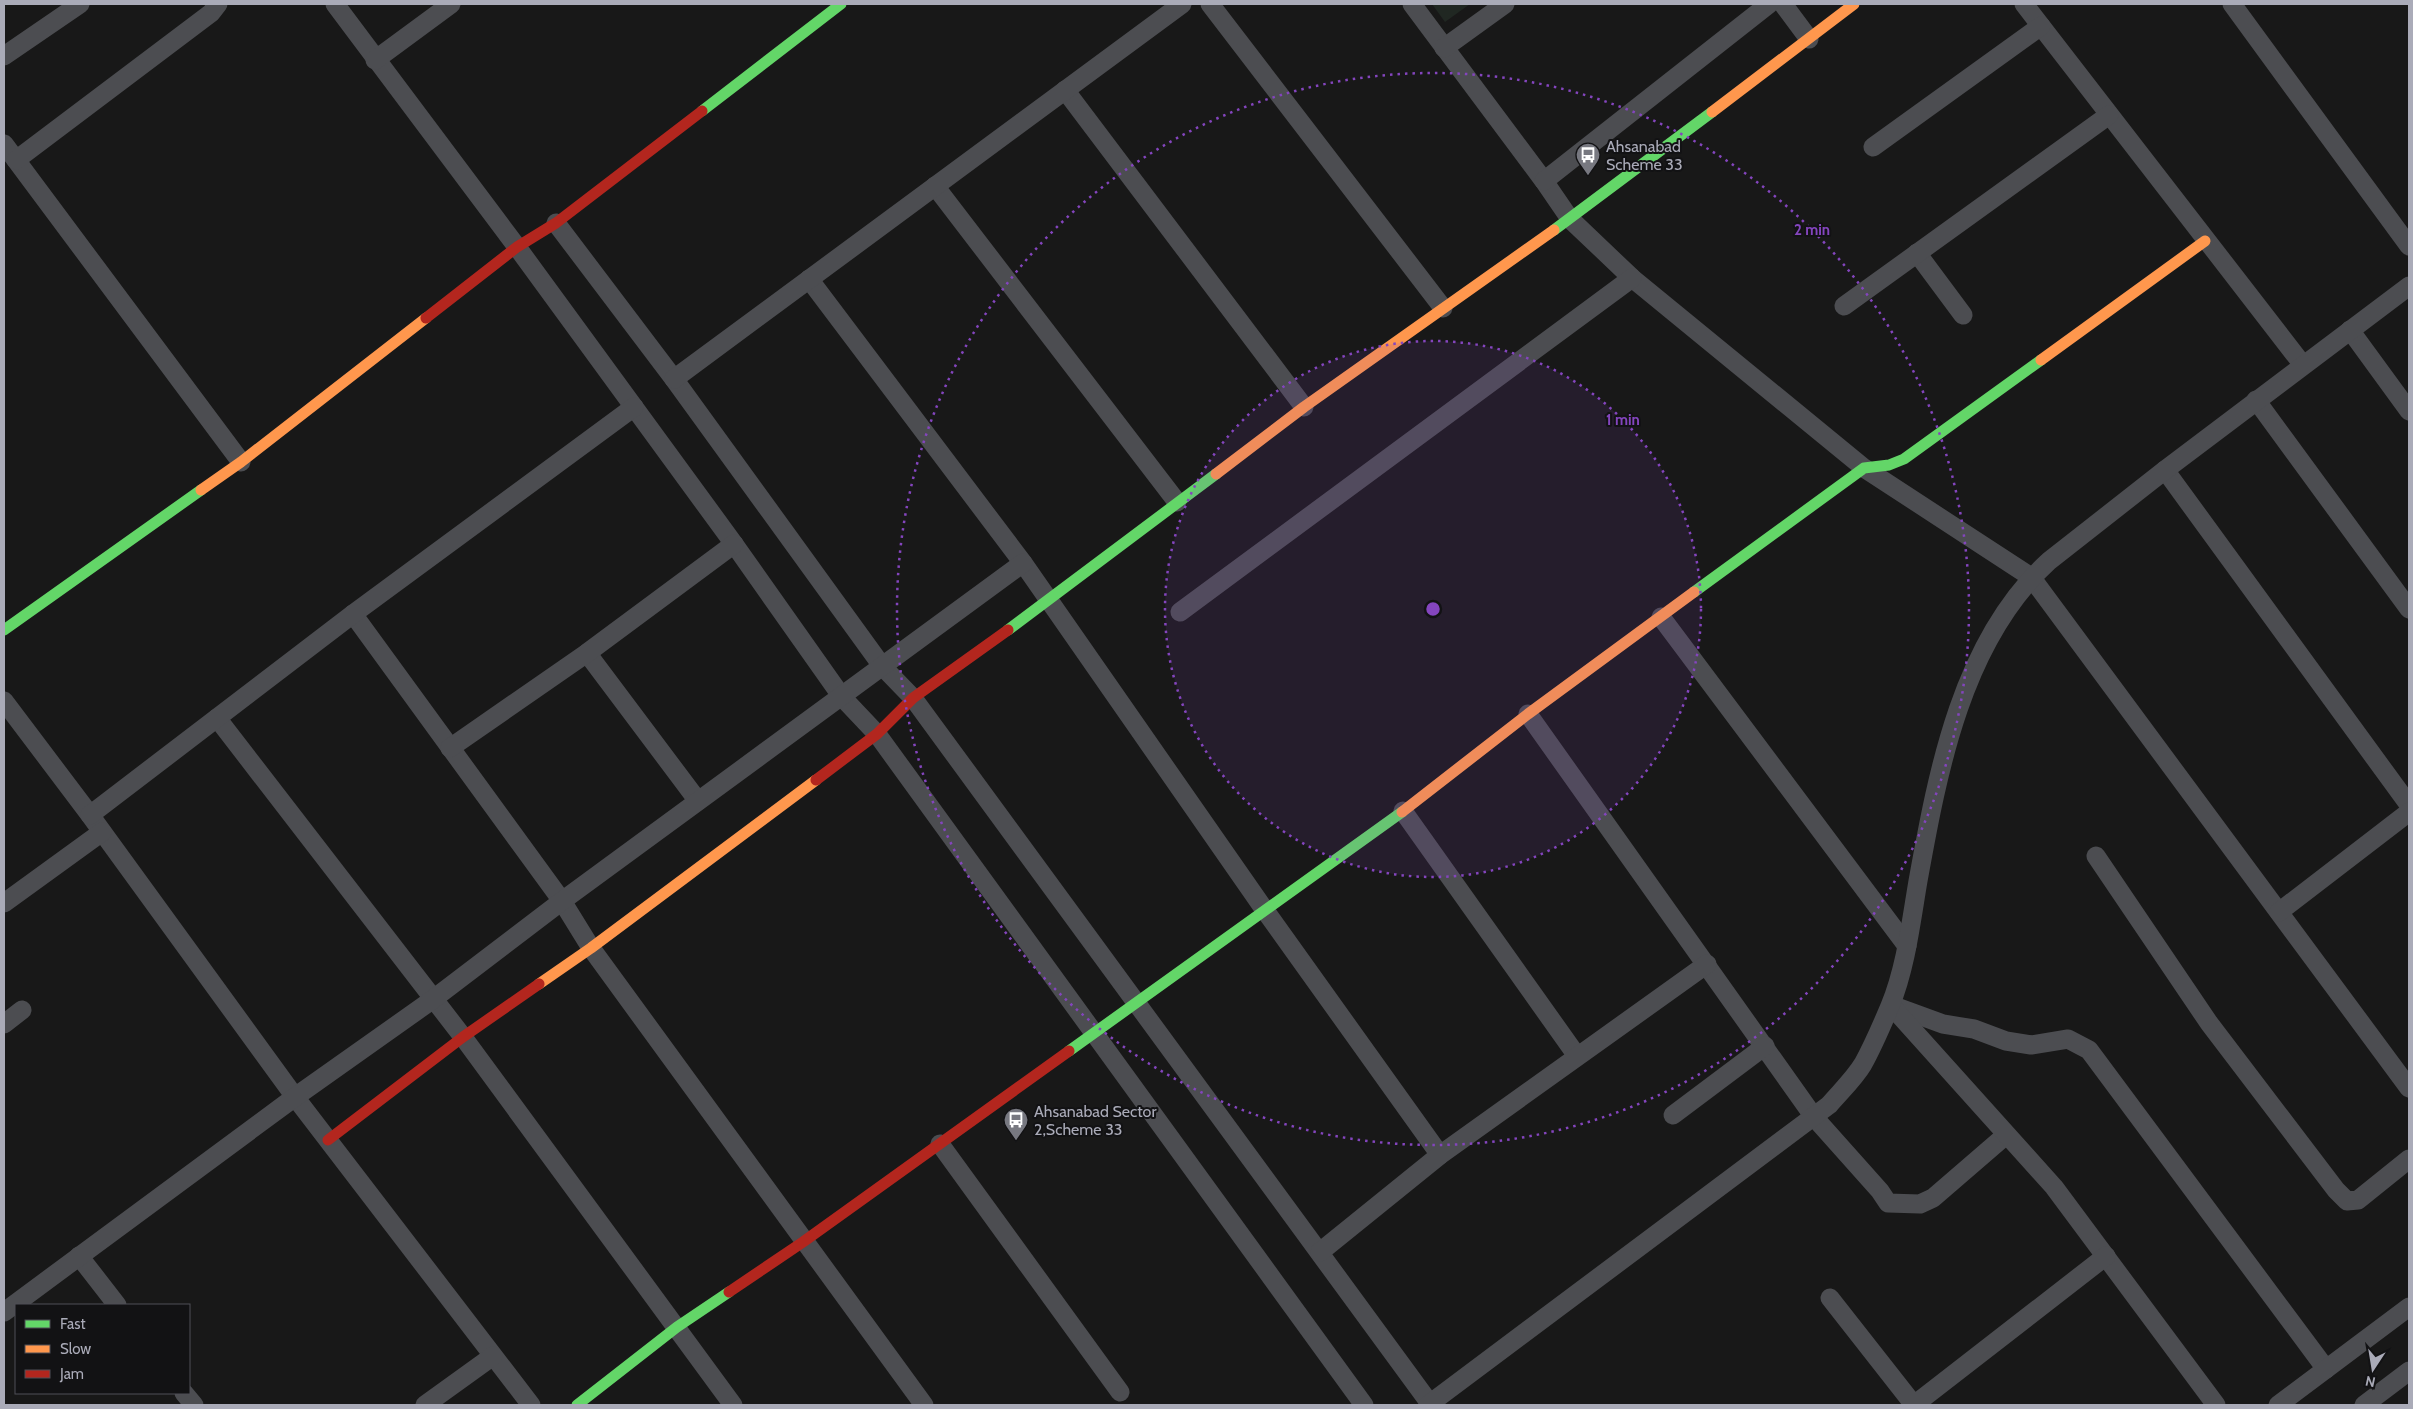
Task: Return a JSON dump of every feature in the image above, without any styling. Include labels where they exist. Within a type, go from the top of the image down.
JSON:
[{"type":"street","points":[[4,56],[80,4]]},
{"type":"street","points":[[16,160],[212,13],[218,4]]},
{"type":"street","points":[[335,4],[375,60],[517,247],[734,544],[842,697],[877,734],[1364,1405]]},
{"type":"street","points":[[375,60],[451,4]]},
{"type":"street","points":[[4,630],[241,462],[517,247],[556,223],[841,4]]},
{"type":"street","points":[[674,379],[1182,4]]},
{"type":"street","points":[[1210,4],[1443,308]]},
{"type":"street","points":[[1412,4],[1544,180],[1570,219],[1632,278],[1864,468],[2031,577],[2409,1088]]},
{"type":"street","points":[[1444,48],[1505,4]]},
{"type":"street","points":[[1544,180],[1769,4]]},
{"type":"street","points":[[1783,4],[1809,39]]},
{"type":"street","points":[[328,1140],[463,1038],[591,948],[877,734],[913,698],[1048,601],[1304,407],[1570,219],[1854,4]]},
{"type":"street","points":[[2024,4],[2205,241],[2303,365]]},
{"type":"street","points":[[2232,4],[2409,246]]},
{"type":"street","points":[[1873,147],[2041,26]]},
{"type":"street","points":[[1065,90],[1304,407]]},
{"type":"street","points":[[1844,306],[2109,115]]},
{"type":"street","points":[[4,144],[241,462]]},
{"type":"street","points":[[935,186],[1177,502]]},
{"type":"street","points":[[556,223],[674,379],[882,666],[913,698],[1320,1252],[1430,1405],[1829,1106],[1862,1065],[1891,1005],[1907,946],[1935,788],[1972,670],[2013,598],[2031,577],[2165,470],[2409,286]]},
{"type":"street","points":[[577,1405],[677,1327],[803,1242],[1095,1033],[1264,909],[1403,811],[1528,714],[1864,468],[1889,465],[1904,459],[2205,241]]},
{"type":"street","points":[[1917,253],[1963,315]]},
{"type":"street","points":[[809,278],[1023,563],[1264,909],[1440,1154]]},
{"type":"street","points":[[1180,612],[1632,278]]},
{"type":"street","points":[[2350,330],[2409,410]]},
{"type":"street","points":[[2256,400],[2409,609]]},
{"type":"street","points":[[90,815],[353,614],[634,407]]},
{"type":"street","points":[[2165,470],[2409,806]]},
{"type":"street","points":[[450,748],[587,653],[734,544]]},
{"type":"street","points":[[4,1312],[295,1097],[432,1000],[562,901],[1023,563]]},
{"type":"street","points":[[353,614],[562,901],[591,948],[803,1242],[924,1405]]},
{"type":"street","points":[[1661,617],[1907,946]]},
{"type":"street","points":[[587,653],[698,801]]},
{"type":"street","points":[[7,713],[90,815],[295,1097],[531,1405]]},
{"type":"street","points":[[1528,714],[1814,1117],[1880,1191],[1888,1203],[1920,1204],[1933,1198],[2006,1135]]},
{"type":"street","points":[[216,718],[463,1038],[733,1405]]},
{"type":"street","points":[[1403,811],[1577,1056]]},
{"type":"street","points":[[2279,912],[2409,812]]},
{"type":"street","points":[[4,903],[102,832]]},
{"type":"street","points":[[2096,856],[2209,1023],[2336,1190],[2347,1201],[2358,1200],[2409,1159]]},
{"type":"street","points":[[1320,1252],[1440,1154],[1706,964]]},
{"type":"street","points":[[1891,1005],[1955,1074],[2006,1135],[2054,1187],[2216,1405]]},
{"type":"street","points":[[1891,1005],[1943,1024],[1974,1029],[2006,1041],[2031,1045],[2068,1038],[2089,1050],[2326,1369]]},
{"type":"street","points":[[4,1024],[22,1010]]},
{"type":"street","points":[[1673,1115],[1764,1046]]},
{"type":"street","points":[[940,1144],[1120,1392]]},
{"type":"street","points":[[79,1256],[116,1304]]},
{"type":"street","points":[[1830,1298],[1914,1405],[2106,1256]]},
{"type":"street","points":[[2278,1405],[2409,1307]]},
{"type":"street","points":[[425,1405],[493,1356]]},
{"type":"street","points":[[2364,1405],[2409,1371]]},
{"type":"street","points":[[185,1394],[194,1405]]},
{"type":"shaded area","points":[[1432,4],[1470,4],[1445,22]]},
{"type":"traffic: fast","points":[[702,111],[841,4]]},
{"type":"traffic: fast","points":[[1554,230],[1712,112]]},
{"type":"traffic: fast","points":[[1694,592],[1864,468],[1889,465],[1904,459],[2041,360]]},
{"type":"traffic: fast","points":[[1008,630],[1216,474]]},
{"type":"traffic: fast","points":[[4,630],[201,490]]},
{"type":"traffic: fast","points":[[1069,1051],[1402,812]]},
{"type":"traffic: fast","points":[[577,1405],[677,1327],[729,1292]]},
{"type":"traffic: slow","points":[[1712,112],[1854,4]]},
{"type":"traffic: slow","points":[[1216,474],[1304,407],[1554,230]]},
{"type":"traffic: slow","points":[[2041,360],[2205,241]]},
{"type":"traffic: slow","points":[[201,490],[241,462],[426,318]]},
{"type":"traffic: slow","points":[[1402,812],[1528,714],[1694,592]]},
{"type":"traffic: slow","points":[[539,984],[591,948],[816,780]]},
{"type":"traffic: jam","points":[[426,318],[517,247],[556,223],[702,111]]},
{"type":"traffic: jam","points":[[816,780],[877,734],[913,698],[1008,630]]},
{"type":"traffic: jam","points":[[328,1140],[463,1037],[539,984]]},
{"type":"traffic: jam","points":[[729,1292],[803,1242],[1069,1051]]},
{"type":"place","name":"Ahsanabad Scheme 33","points":[[1588,176]]},
{"type":"place","name":"Ahsanabad Sector 2,Scheme 33","points":[[1016,1141]]}]
